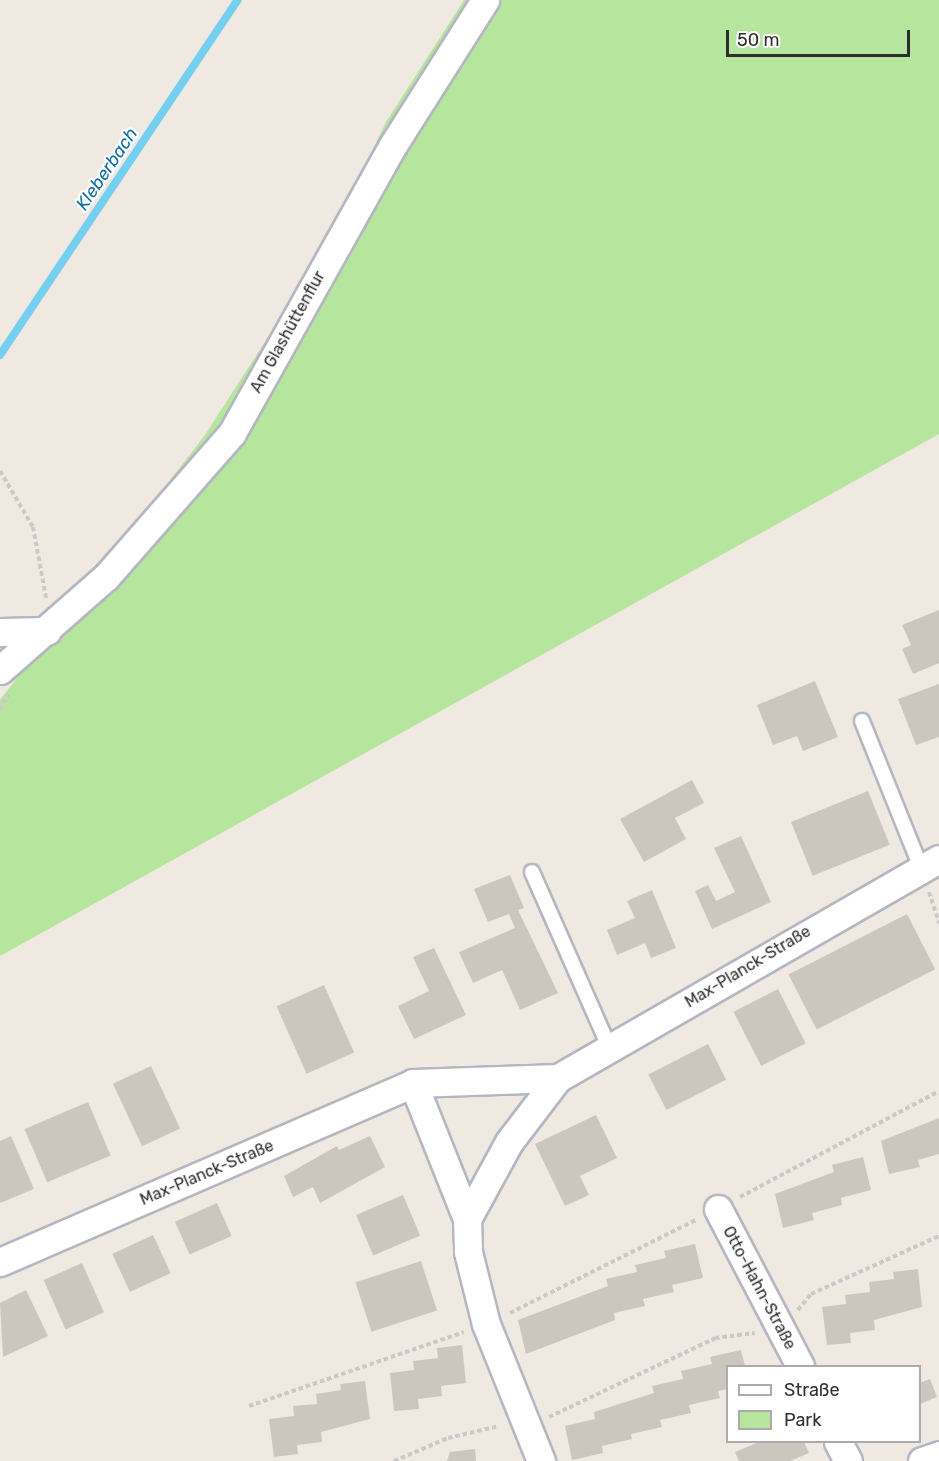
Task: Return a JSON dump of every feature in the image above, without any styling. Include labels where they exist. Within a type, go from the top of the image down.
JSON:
[{"type":"street","name":"Am Glashüttenflur","points":[[0,670],[106,577],[232,433],[393,146],[485,0]]},
{"type":"street","points":[[0,632],[47,631]]},
{"type":"street","name":"Max-Planck-Straße","points":[[0,1262],[413,1083],[558,1078],[611,1051],[930,864]]},
{"type":"street","name":"Max-Planck-Straße","points":[[467,1220],[509,1142],[558,1078]]},
{"type":"street","points":[[413,1083],[467,1220],[468,1252],[486,1324],[541,1461]]},
{"type":"street","name":"Otto-Hahn-Straße","points":[[718,1209],[800,1365]]},
{"type":"street","points":[[839,1443],[848,1461]]},
{"type":"street","points":[[922,1461],[939,1455]]},
{"type":"lane","points":[[862,721],[930,864]]},
{"type":"lane","points":[[532,872],[611,1051]]},
{"type":"path","points":[[0,471],[33,527],[45,584],[47,631]]},
{"type":"path","points":[[249,1406],[486,1324],[718,1209],[939,1091]]},
{"type":"path","points":[[394,1461],[448,1438],[525,1424],[715,1338],[782,1329],[811,1294],[939,1236]]},
{"type":"green space","points":[[464,0],[939,0],[939,434],[0,956],[0,700],[205,435],[330,241],[386,122]]},
{"type":"building","points":[[939,610],[939,663],[913,674],[902,649],[911,645],[902,625]]},
{"type":"building","points":[[815,681],[838,737],[803,751],[797,736],[773,745],[757,705]]},
{"type":"building","points":[[939,684],[939,737],[916,745],[898,699]]},
{"type":"building","points":[[692,780],[704,803],[675,818],[686,839],[644,862],[620,819]]},
{"type":"building","points":[[868,791],[890,845],[813,876],[791,822]]},
{"type":"building","points":[[741,836],[771,902],[712,929],[695,891],[708,885],[716,901],[735,892],[714,848]]},
{"type":"building","points":[[510,875],[524,908],[518,910],[558,993],[520,1010],[502,970],[473,983],[459,952],[515,928],[509,914],[488,922],[474,889]]},
{"type":"building","points":[[652,890],[676,948],[651,958],[645,943],[617,955],[607,930],[635,918],[627,901]]},
{"type":"building","points":[[907,914],[935,969],[817,1030],[788,974]]},
{"type":"building","points":[[434,948],[466,1015],[414,1039],[398,1006],[429,991],[413,957]]},
{"type":"building","points":[[324,985],[354,1053],[307,1074],[276,1006]]},
{"type":"building","points":[[778,989],[806,1043],[761,1066],[733,1012]]},
{"type":"building","points":[[708,1044],[726,1080],[666,1110],[648,1074]]},
{"type":"building","points":[[151,1066],[180,1129],[142,1146],[113,1084]]},
{"type":"building","points":[[88,1102],[111,1155],[47,1182],[24,1129]]},
{"type":"building","points":[[596,1115],[617,1158],[580,1176],[589,1195],[565,1206],[535,1144]]},
{"type":"building","points":[[939,1118],[939,1154],[918,1160],[920,1167],[889,1174],[881,1141]]},
{"type":"building","points":[[11,1136],[34,1189],[0,1203],[0,1141]]},
{"type":"building","points":[[370,1136],[385,1167],[320,1203],[313,1187],[293,1197],[284,1176],[337,1146],[339,1150]]},
{"type":"building","points":[[863,1157],[871,1190],[841,1198],[842,1205],[812,1213],[814,1220],[783,1228],[775,1194],[834,1172],[832,1165]]},
{"type":"building","points":[[403,1195],[420,1236],[373,1255],[356,1215]]},
{"type":"building","points":[[217,1203],[232,1236],[190,1255],[175,1222]]},
{"type":"building","points":[[153,1235],[171,1273],[130,1292],[112,1254]]},
{"type":"building","points":[[695,1244],[703,1278],[672,1285],[674,1292],[643,1299],[645,1306],[614,1313],[615,1320],[526,1354],[518,1320],[608,1286],[606,1279],[637,1272],[635,1265],[666,1258],[664,1251]]},
{"type":"building","points":[[421,1261],[437,1310],[371,1332],[355,1282]]},
{"type":"building","points":[[82,1263],[104,1312],[66,1329],[44,1280]]},
{"type":"building","points":[[918,1269],[922,1307],[874,1320],[875,1330],[850,1333],[851,1343],[827,1345],[822,1307],[846,1304],[845,1295],[870,1292],[869,1282],[894,1279],[893,1272]]},
{"type":"building","points":[[26,1290],[48,1336],[3,1357],[0,1303]]},
{"type":"building","points":[[462,1345],[466,1383],[441,1386],[442,1396],[418,1399],[419,1409],[394,1411],[390,1373],[414,1370],[413,1361],[438,1358],[437,1348]]},
{"type":"building","points":[[741,1350],[745,1365],[726,1365],[726,1389],[718,1391],[720,1398],[689,1405],[691,1413],[660,1420],[662,1427],[631,1434],[632,1439],[602,1446],[603,1453],[572,1460],[565,1426],[595,1419],[594,1412],[654,1393],[652,1386],[683,1379],[681,1371],[712,1364],[710,1357]]},
{"type":"building","points":[[930,1379],[937,1397],[921,1404],[921,1383]]},
{"type":"building","points":[[365,1381],[370,1419],[321,1432],[322,1442],[297,1445],[298,1454],[274,1457],[269,1419],[294,1416],[293,1406],[317,1404],[316,1394],[341,1390],[340,1384]]},
{"type":"building","points":[[757,1443],[804,1443],[809,1453],[790,1461],[739,1461],[735,1452]]},
{"type":"building","points":[[475,1449],[476,1461],[447,1461],[450,1452]]},
{"type":"waterway","name":"Kleberbach","points":[[0,355],[238,0]]}]
